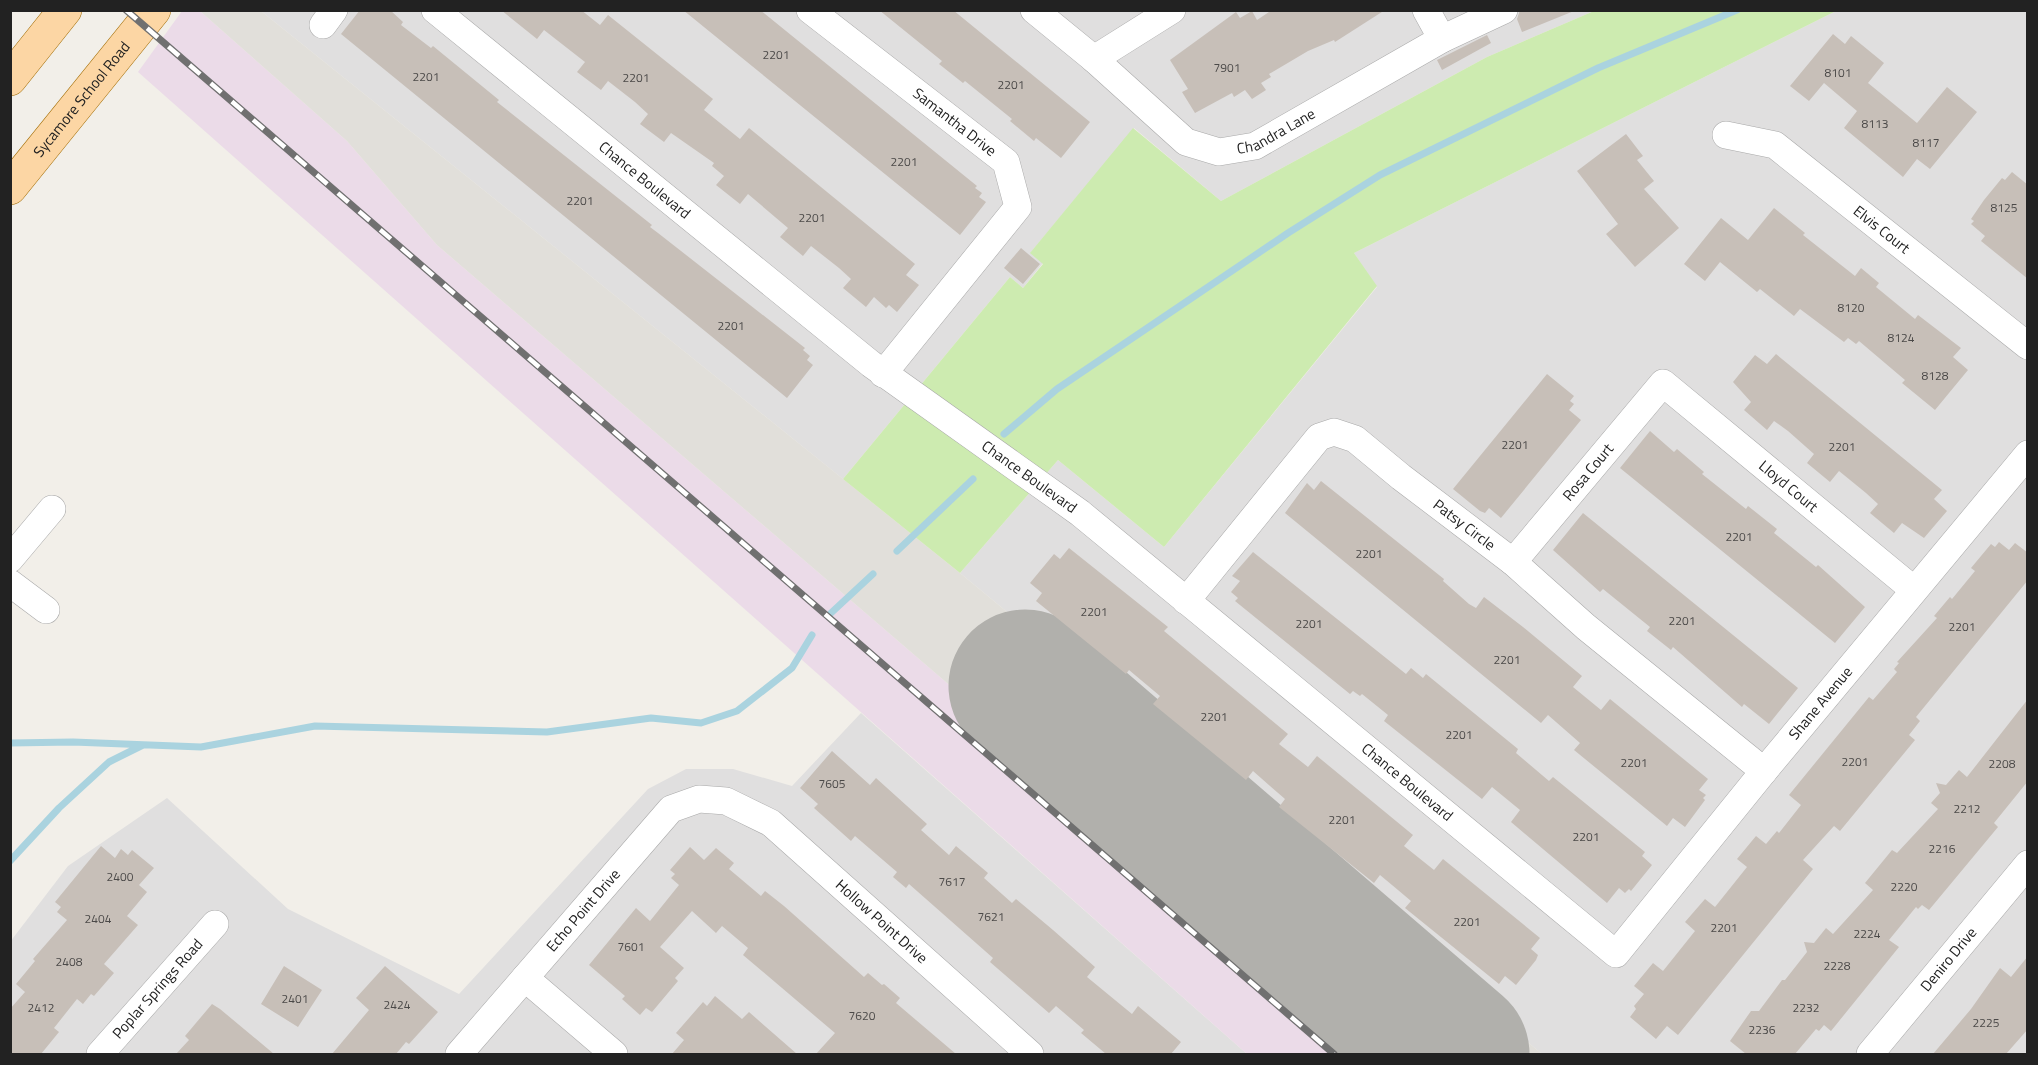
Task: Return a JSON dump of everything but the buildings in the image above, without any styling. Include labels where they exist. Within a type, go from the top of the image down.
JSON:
[{"type":"main road","points":[[10,79],[65,10]]},
{"type":"main road","name":"Sycamore School Road","points":[[10,188],[154,10]]},
{"type":"street","name":"Chance Boulevard","points":[[435,10],[884,374],[1080,513],[1616,954]]},
{"type":"street","name":"Samantha Drive","points":[[810,10],[1006,162],[1018,207],[884,374]]},
{"type":"street","name":"Chandra Lane","points":[[1034,10],[1094,59],[1186,142],[1219,152],[1255,146],[1442,39],[1504,10]]},
{"type":"street","points":[[1094,59],[1172,10]]},
{"type":"street","points":[[1426,10],[1442,39]]},
{"type":"street","name":"Elvis Court","points":[[1726,135],[1775,145],[2028,346]]},
{"type":"street","name":"Rosa Court","points":[[1513,562],[1663,383]]},
{"type":"street","name":"Lloyd Court","points":[[1663,383],[1914,590]]},
{"type":"street","name":"Patsy Circle","points":[[1186,601],[1319,437],[1334,432],[1355,439],[1513,562],[1586,627],[1764,771]]},
{"type":"street","name":"Shane Avenue","points":[[1616,954],[1764,771],[2028,454]]},
{"type":"street","points":[[10,560],[52,509]]},
{"type":"street","points":[[10,583],[46,610]]},
{"type":"street","name":"Echo Point Drive","points":[[459,1054],[671,809],[699,798],[726,801]]},
{"type":"street","name":"Hollow Point Drive","points":[[726,801],[771,824],[1030,1054]]},
{"type":"street","name":"Deniro Drive","points":[[1870,1054],[2028,864]]},
{"type":"street","name":"Poplar Springs Road","points":[[100,1054],[215,924]]},
{"type":"street","points":[[525,978],[614,1054]]},
{"type":"shaded area","points":[[182,11],[200,11],[347,141],[437,245],[1379,1054],[1247,1054],[138,72]]},
{"type":"shaded area","points":[[200,11],[261,11],[960,573],[1542,1054],[1379,1054],[437,245],[347,141]]},
{"type":"shaded area","points":[[261,11],[1594,11],[1487,57],[1221,201],[1134,128],[1031,252],[1043,263],[1023,288],[1010,277],[843,479]]},
{"type":"shaded area","points":[[1836,11],[2027,11],[2027,1054],[1542,1054],[960,573],[1058,460],[1164,547],[1377,287],[1354,253]]},
{"type":"shaded area","points":[[861,713],[1247,1054],[11,1054],[10,942],[68,866],[167,798],[288,909],[459,994],[648,789],[686,769],[733,769],[792,786]]},
{"type":"green space","points":[[1594,11],[1836,11],[1354,253],[1377,286],[1164,547],[1058,460],[960,573],[843,479],[1010,277],[1023,288],[1043,264],[1030,253],[1133,128],[1221,201],[1487,57]]},
{"type":"waterway","points":[[1004,434],[1057,389],[1288,233],[1380,175],[1598,68],[1737,10]]},
{"type":"waterway","points":[[897,551],[973,479]]},
{"type":"waterway","points":[[831,613],[873,574]]},
{"type":"waterway","points":[[10,743],[73,742],[201,747],[315,726],[547,732],[651,718],[701,723],[737,711],[792,668],[812,635]]},
{"type":"waterway","points":[[10,861],[59,808],[109,762],[143,745]]},
{"type":"runway","points":[[1025,686],[1453,1054]]},
{"type":"railway","points":[[126,10],[1334,1054]]}]
